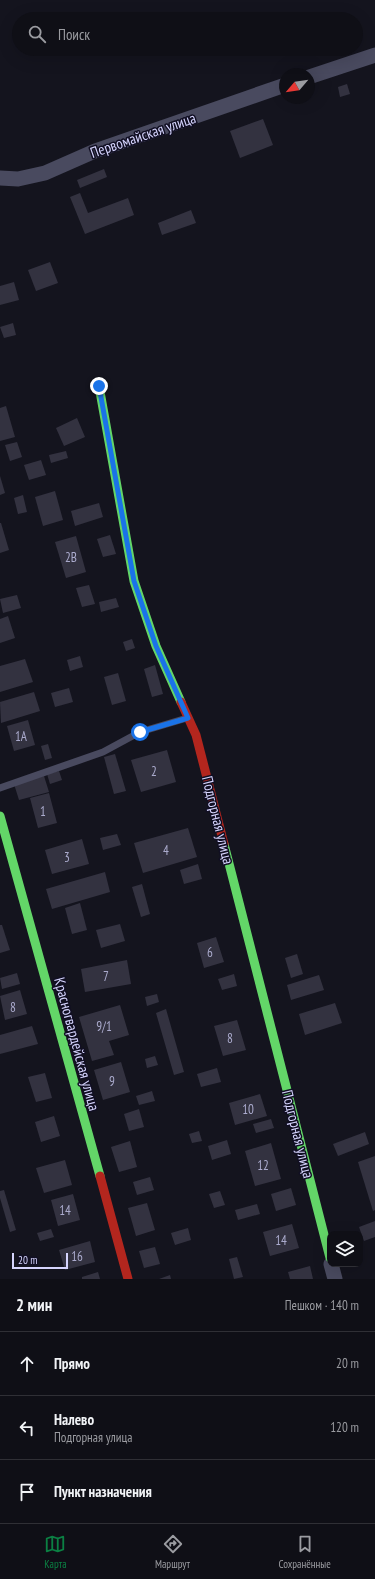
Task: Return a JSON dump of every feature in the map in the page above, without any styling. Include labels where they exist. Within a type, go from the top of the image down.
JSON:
[{"type":"street","points":[[315,75],[375,55]]},
{"type":"street","name":"Первомайская улица","points":[[0,178],[18,179],[45,173],[95,151],[279,88]]},
{"type":"street","name":"Подгорная улица","points":[[99,386],[134,581],[156,646],[196,735],[327,1246]]},
{"type":"street","name":"Красногвардейская улица","points":[[0,816],[128,1279]]},
{"type":"street","points":[[333,1267],[335,1279]]},
{"type":"lane","points":[[0,788],[103,752],[140,732],[188,718]]},
{"type":"building","points":[[347,84],[350,94],[340,97],[338,87]]},
{"type":"building","points":[[263,119],[273,145],[240,158],[230,131]]},
{"type":"building","points":[[104,169],[107,177],[80,188],[77,180]]},
{"type":"building","points":[[80,193],[88,213],[128,198],[134,215],[85,234],[70,197]]},
{"type":"building","points":[[191,210],[196,223],[162,235],[158,223]]},
{"type":"building","points":[[50,262],[58,283],[36,291],[28,270]]},
{"type":"building","points":[[14,282],[19,300],[0,305],[0,286]]},
{"type":"building","points":[[13,323],[16,335],[4,338],[0,327]]},
{"type":"building","points":[[6,406],[15,437],[0,441],[0,408]]},
{"type":"building","points":[[77,418],[85,437],[64,446],[56,428]]},
{"type":"building","points":[[17,442],[22,457],[10,461],[5,445]]},
{"type":"building","points":[[66,451],[68,458],[51,463],[49,455]]},
{"type":"building","points":[[41,460],[46,475],[29,480],[24,465]]},
{"type":"building","points":[[0,476],[5,493],[0,495]]},
{"type":"building","points":[[55,491],[63,520],[43,526],[35,497]]},
{"type":"building","points":[[23,495],[27,512],[18,514],[14,498]]},
{"type":"building","points":[[99,503],[103,517],[75,526],[71,511]]},
{"type":"building","points":[[0,523],[9,550],[0,553]]},
{"type":"building","points":[[110,535],[116,554],[103,557],[97,539]]},
{"type":"building","points":[[76,536],[86,572],[66,578],[55,542]]},
{"type":"building","points":[[89,585],[95,604],[82,607],[76,588]]},
{"type":"building","points":[[17,595],[21,608],[3,613],[0,599]]},
{"type":"building","points":[[116,598],[119,607],[101,612],[99,602]]},
{"type":"building","points":[[8,616],[15,638],[0,643],[0,619]]},
{"type":"building","points":[[132,639],[135,648],[126,651],[123,642]]},
{"type":"building","points":[[80,656],[83,667],[70,671],[67,660]]},
{"type":"building","points":[[25,659],[33,682],[0,692],[0,666]]},
{"type":"building","points":[[155,665],[163,694],[152,697],[144,669]]},
{"type":"building","points":[[118,673],[126,701],[112,705],[104,677]]},
{"type":"building","points":[[69,688],[73,702],[55,707],[51,693]]},
{"type":"building","points":[[34,692],[40,711],[1,723],[0,702]]},
{"type":"building","points":[[28,720],[35,745],[14,751],[7,726]]},
{"type":"building","points":[[48,744],[52,758],[45,760],[41,746]]},
{"type":"building","points":[[167,750],[176,782],[141,792],[131,760]]},
{"type":"building","points":[[115,754],[126,791],[114,794],[104,757]]},
{"type":"building","points":[[59,771],[62,780],[50,784],[47,774]]},
{"type":"building","points":[[44,776],[49,792],[19,800],[14,784]]},
{"type":"building","points":[[49,793],[57,823],[38,828],[30,798]]},
{"type":"building","points":[[188,828],[197,857],[143,873],[134,843]]},
{"type":"building","points":[[117,834],[121,845],[103,850],[100,838]]},
{"type":"building","points":[[82,839],[89,864],[52,874],[45,850]]},
{"type":"building","points":[[198,864],[202,879],[184,884],[180,870]]},
{"type":"building","points":[[105,872],[110,892],[52,909],[46,889]]},
{"type":"building","points":[[142,884],[150,914],[141,917],[132,887]]},
{"type":"building","points":[[80,903],[87,930],[72,934],[65,908]]},
{"type":"building","points":[[120,924],[125,941],[101,948],[96,930]]},
{"type":"building","points":[[0,925],[2,925],[10,950],[0,953]]},
{"type":"building","points":[[216,937],[224,962],[204,968],[197,943]]},
{"type":"building","points":[[297,954],[303,974],[291,978],[285,958]]},
{"type":"building","points":[[127,960],[131,984],[85,992],[81,969]]},
{"type":"building","points":[[17,973],[20,984],[2,989],[0,978]]},
{"type":"building","points":[[234,974],[237,986],[222,990],[218,979]]},
{"type":"building","points":[[319,975],[324,990],[291,1000],[287,985]]},
{"type":"building","points":[[20,990],[27,1014],[5,1020],[0,996]]},
{"type":"building","points":[[157,994],[159,1002],[147,1006],[145,997]]},
{"type":"building","points":[[335,1003],[342,1023],[305,1035],[299,1014]]},
{"type":"building","points":[[120,1005],[129,1035],[109,1041],[114,1055],[92,1061],[79,1017]]},
{"type":"building","points":[[166,1009],[184,1072],[174,1075],[156,1013]]},
{"type":"building","points":[[237,1020],[246,1050],[223,1056],[214,1026]]},
{"type":"building","points":[[32,1026],[38,1044],[0,1054],[0,1035]]},
{"type":"building","points":[[155,1056],[158,1065],[147,1068],[145,1059]]},
{"type":"building","points":[[121,1062],[130,1092],[103,1100],[94,1070]]},
{"type":"building","points":[[217,1068],[221,1082],[201,1087],[197,1074]]},
{"type":"building","points":[[45,1073],[52,1098],[36,1102],[28,1077]]},
{"type":"building","points":[[152,1091],[155,1101],[139,1105],[136,1096]]},
{"type":"building","points":[[260,1094],[267,1116],[235,1125],[229,1103]]},
{"type":"building","points":[[139,1109],[144,1127],[129,1131],[124,1114]]},
{"type":"building","points":[[54,1116],[60,1136],[41,1142],[35,1122]]},
{"type":"building","points":[[271,1119],[274,1128],[256,1133],[253,1124]]},
{"type":"building","points":[[199,1131],[202,1141],[192,1143],[189,1134]]},
{"type":"building","points":[[365,1132],[369,1144],[338,1156],[333,1144]]},
{"type":"building","points":[[227,1140],[231,1154],[212,1160],[208,1146]]},
{"type":"building","points":[[130,1141],[137,1167],[119,1172],[111,1147]]},
{"type":"building","points":[[271,1143],[281,1179],[255,1186],[245,1151]]},
{"type":"building","points":[[375,1156],[375,1210],[373,1211],[358,1162]]},
{"type":"building","points":[[65,1160],[72,1185],[44,1193],[36,1168]]},
{"type":"building","points":[[150,1177],[154,1190],[137,1195],[133,1182]]},
{"type":"building","points":[[291,1188],[296,1205],[276,1211],[271,1194]]},
{"type":"building","points":[[4,1190],[16,1230],[10,1232],[0,1198],[0,1191]]},
{"type":"building","points":[[220,1191],[225,1205],[214,1208],[209,1194]]},
{"type":"building","points":[[73,1194],[80,1220],[58,1226],[51,1200]]},
{"type":"building","points":[[147,1203],[155,1230],[136,1236],[128,1208]]},
{"type":"building","points":[[257,1204],[260,1214],[238,1220],[235,1210]]},
{"type":"building","points":[[375,1221],[375,1237],[364,1241],[363,1231],[360,1231],[359,1227]]},
{"type":"building","points":[[292,1224],[299,1248],[270,1256],[263,1232]]},
{"type":"building","points":[[188,1228],[191,1240],[175,1245],[171,1233]]},
{"type":"building","points":[[51,1229],[54,1237],[40,1241],[37,1233]]},
{"type":"building","points":[[90,1241],[95,1262],[65,1270],[59,1250]]},
{"type":"building","points":[[155,1247],[160,1264],[144,1268],[139,1251]]},
{"type":"building","points":[[237,1257],[243,1277],[234,1279],[229,1259]]},
{"type":"building","points":[[310,1266],[313,1279],[290,1279],[288,1272]]},
{"type":"building","points":[[98,1272],[100,1279],[82,1279],[82,1277]]},
{"type":"building","points":[[170,1275],[171,1279],[159,1279]]},
{"type":"traffic: fast","points":[[99,386],[134,581],[156,646],[181,702]]},
{"type":"traffic: fast","points":[[0,816],[100,1176]]},
{"type":"traffic: fast","points":[[224,844],[327,1246]]},
{"type":"traffic: jam","points":[[181,702],[196,735],[224,844]]},
{"type":"traffic: jam","points":[[100,1176],[128,1279]]},
{"type":"route","points":[[99,386],[134,581],[156,646],[188,718],[140,732]]}]
